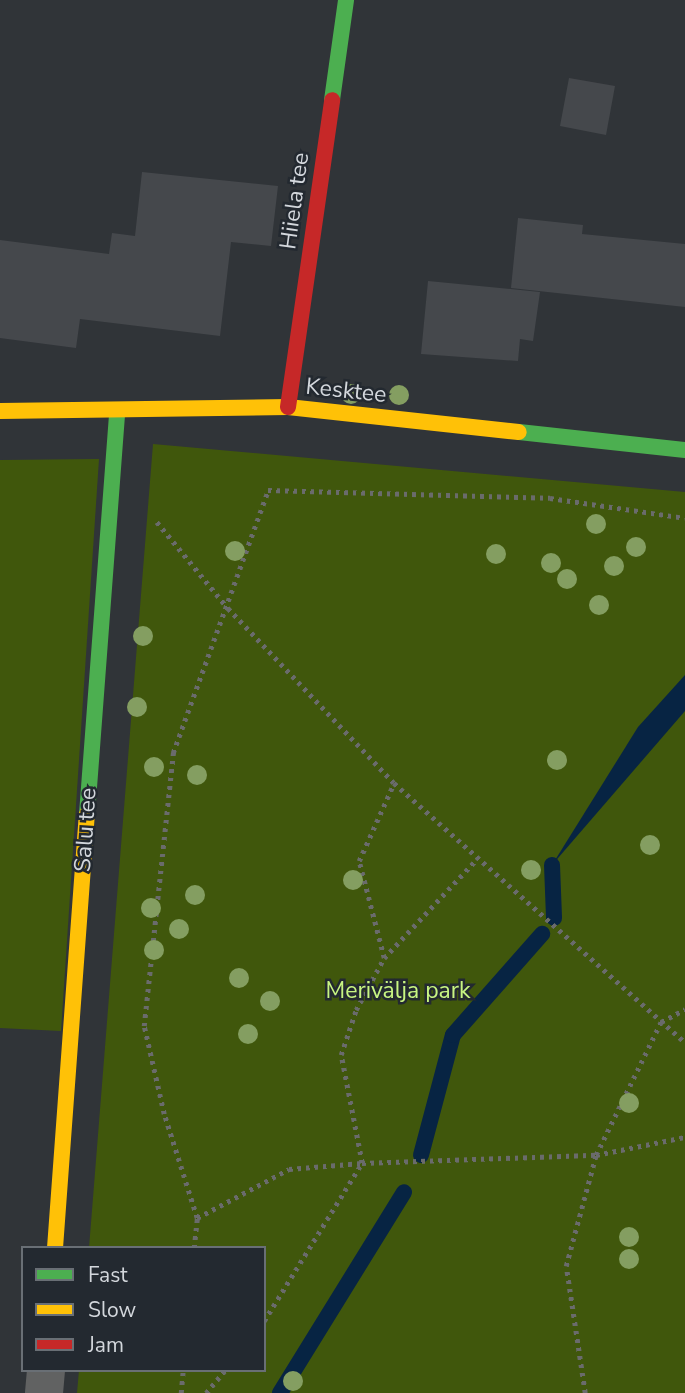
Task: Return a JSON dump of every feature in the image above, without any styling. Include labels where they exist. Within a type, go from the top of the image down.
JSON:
[{"type":"street","name":"Hiiela tee","points":[[288,407],[346,0]]},
{"type":"street","name":"Kesktee","points":[[0,411],[117,412],[288,407],[685,450]]},
{"type":"street","name":"Salu tee","points":[[55,1246],[117,412]]},
{"type":"street","points":[[44,1393],[46,1372]]},
{"type":"path","points":[[114,468],[228,608],[394,783],[685,1042]]},
{"type":"path","points":[[194,1246],[197,1217],[144,1026],[173,753],[228,608],[268,490],[550,498],[685,518]]},
{"type":"path","points":[[384,958],[359,861],[394,783]]},
{"type":"path","points":[[266,1318],[362,1163],[341,1055],[356,1010],[384,958],[477,859]]},
{"type":"path","points":[[585,1393],[566,1266],[596,1156],[661,1022],[685,1009]]},
{"type":"path","points":[[197,1217],[289,1169],[362,1163],[596,1156],[685,1137]]},
{"type":"path","points":[[181,1393],[183,1372]]},
{"type":"path","points":[[206,1393],[223,1372]]},
{"type":"green space","name":"Merivälja park","points":[[153,444],[685,492],[685,1393],[77,1393],[79,1372],[266,1372],[266,1246],[89,1246]]},
{"type":"green space","points":[[99,459],[61,1031],[0,1028],[0,460]]},
{"type":"water","points":[[685,675],[685,711],[552,865],[638,727]]},
{"type":"building","points":[[569,78],[615,86],[606,135],[560,126]]},
{"type":"building","points":[[142,172],[278,186],[271,246],[231,242],[220,336],[80,319],[76,348],[0,338],[0,240],[109,254],[112,233],[135,236]]},
{"type":"building","points":[[518,218],[583,225],[582,234],[685,244],[685,307],[511,288]]},
{"type":"building","points":[[428,281],[540,292],[533,341],[520,339],[518,361],[421,354]]},
{"type":"waterway","points":[[552,865],[554,918]]},
{"type":"waterway","points":[[421,1155],[453,1035],[542,934]]},
{"type":"waterway","points":[[280,1393],[404,1192]]},
{"type":"traffic: fast","points":[[332,100],[346,0]]},
{"type":"traffic: fast","points":[[87,814],[117,412]]},
{"type":"traffic: fast","points":[[519,432],[685,450]]},
{"type":"traffic: slow","points":[[0,411],[288,407],[519,432]]},
{"type":"traffic: slow","points":[[55,1246],[87,814]]},
{"type":"traffic: jam","points":[[288,407],[332,100]]}]
